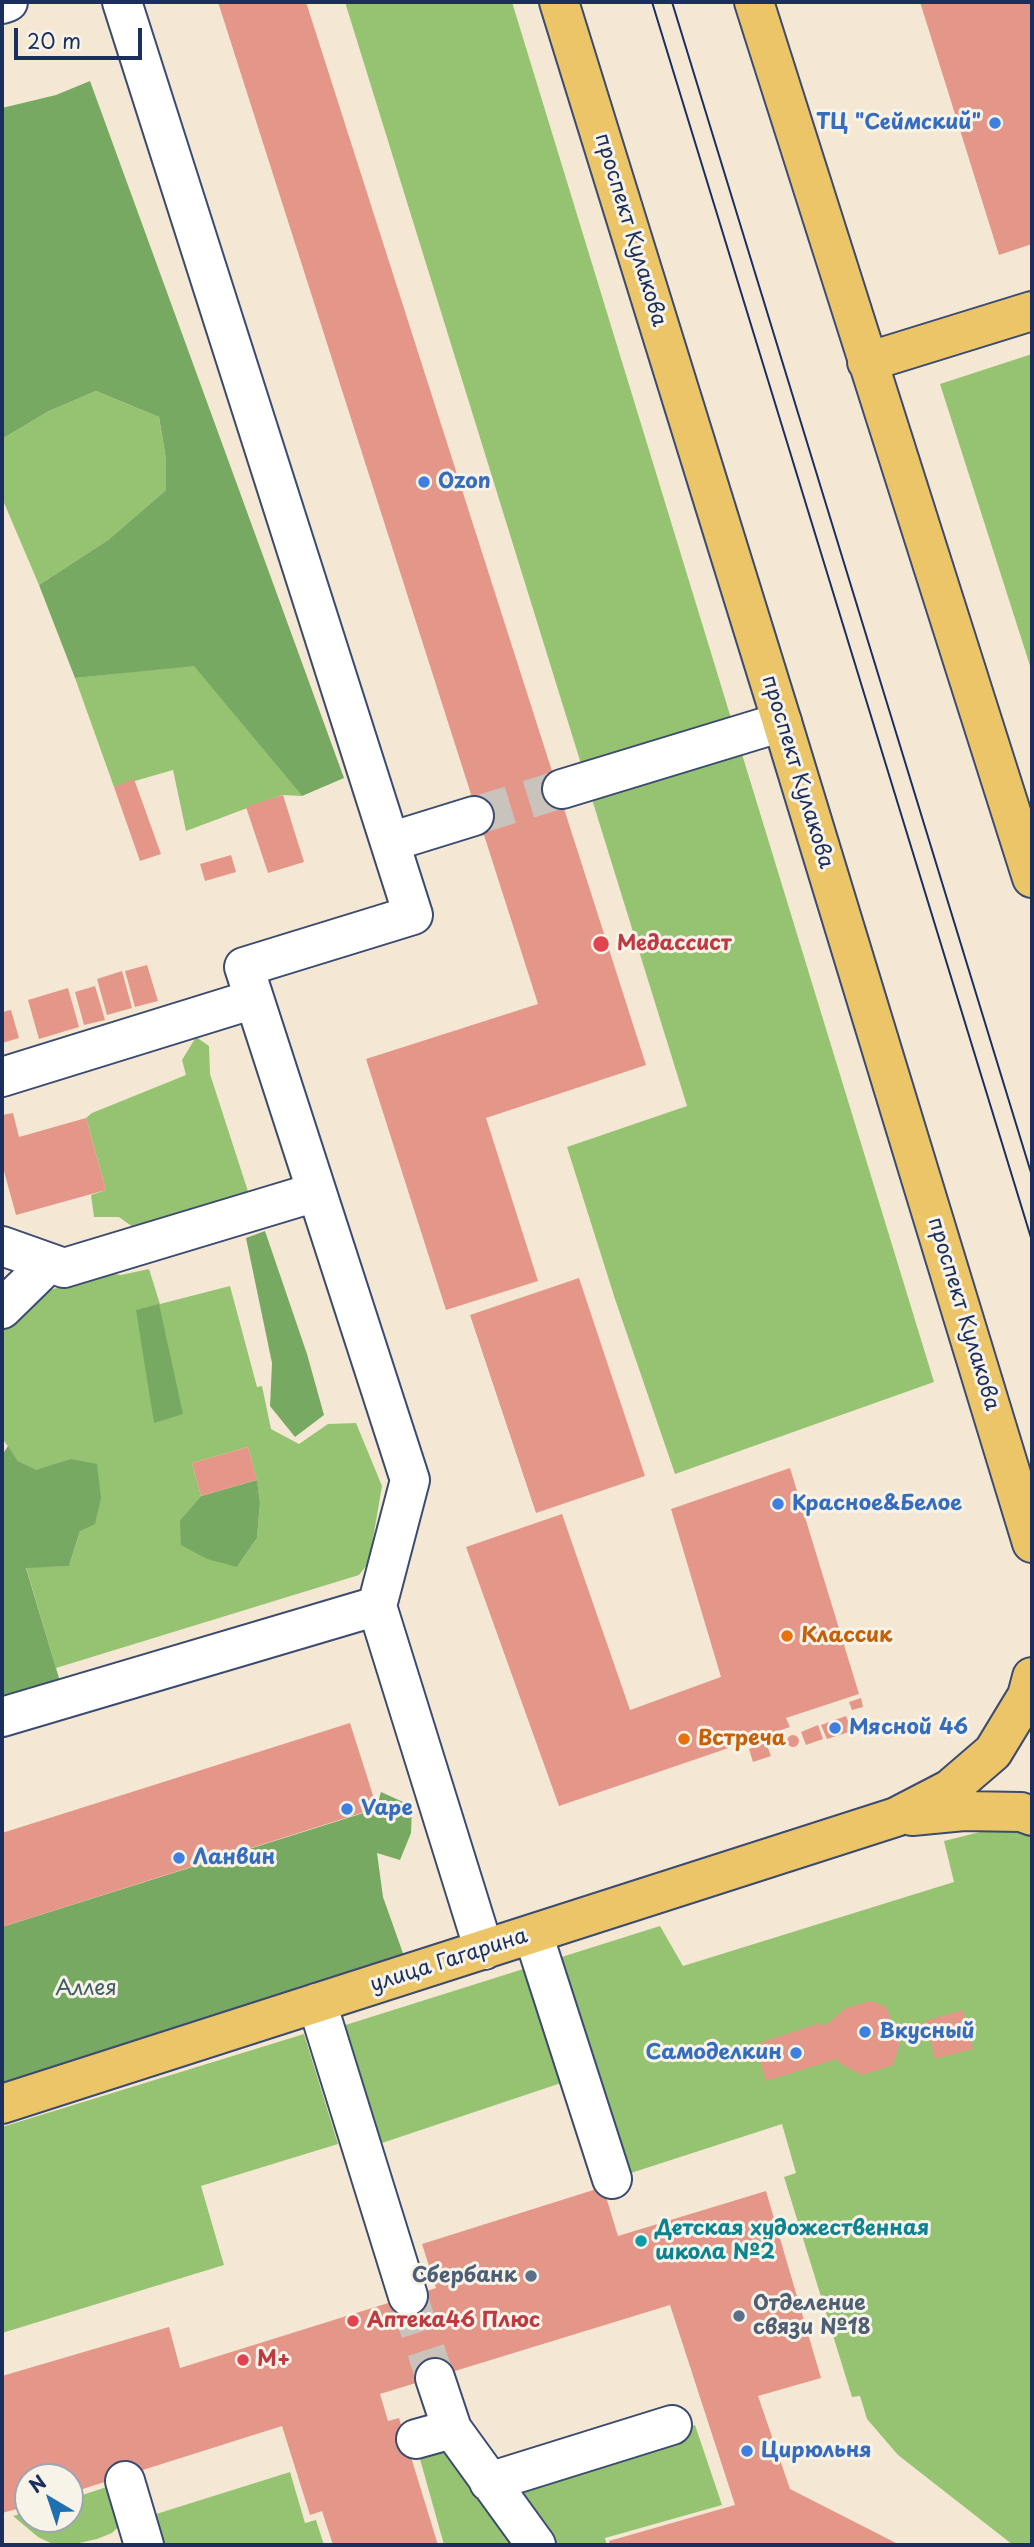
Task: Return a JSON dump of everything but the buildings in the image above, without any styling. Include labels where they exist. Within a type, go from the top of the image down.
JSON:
[{"type":"main road","name":"проспект Кулакова","points":[[559,2],[1032,1543]]},
{"type":"main road","points":[[754,2],[1032,878]]},
{"type":"main road","points":[[867,362],[1032,311]]},
{"type":"main road","points":[[897,1817],[950,1789],[993,1752],[1027,1696],[1032,1677]]},
{"type":"main road","points":[[897,1817],[964,1811],[1021,1812],[1032,1816]]},
{"type":"main road","name":"улица Гагарина","points":[[2,2104],[897,1817]]},
{"type":"lane","points":[[2,4],[8,2]]},
{"type":"lane","points":[[122,2],[413,915],[244,967],[410,1480],[377,1606],[484,1950]]},
{"type":"lane","points":[[562,789],[782,722]]},
{"type":"lane","points":[[390,842],[474,816]]},
{"type":"lane","points":[[2,1077],[254,999]]},
{"type":"lane","points":[[2,1246],[64,1268],[316,1192]]},
{"type":"lane","points":[[2,1310],[50,1264]]},
{"type":"lane","points":[[2,1717],[377,1606]]},
{"type":"lane","points":[[533,1934],[612,2179]]},
{"type":"lane","points":[[317,2003],[368,2160],[408,2296]]},
{"type":"lane","points":[[435,2378],[452,2429],[536,2545]]},
{"type":"lane","points":[[489,2482],[672,2425]]},
{"type":"lane","points":[[416,2439],[452,2429]]},
{"type":"lane","points":[[125,2482],[144,2545]]},
{"type":"green space","points":[[345,2],[512,2],[934,1382],[675,1474],[567,1147],[687,1106]]},
{"type":"green space","points":[[90,81],[344,778],[302,796],[194,666],[75,678],[39,585],[108,540],[166,490],[166,459],[159,417],[96,391],[49,411],[2,439],[2,108],[56,95]]},
{"type":"green space","points":[[1032,354],[1032,672],[940,384]]},
{"type":"green space","points":[[96,391],[159,417],[166,459],[166,490],[108,540],[39,585],[2,498],[2,439],[49,411]]},
{"type":"green space","points":[[194,665],[302,796],[282,795],[186,831],[173,770],[114,787],[75,678]]},
{"type":"green space","points":[[196,1037],[209,1046],[210,1074],[254,1210],[203,1220],[133,1227],[119,1217],[94,1217],[91,1195],[106,1190],[86,1118],[92,1113],[186,1075],[182,1060]]},
{"type":"green space","points":[[265,1231],[307,1354],[324,1415],[295,1437],[270,1406],[272,1363],[246,1238]]},
{"type":"green space","points":[[149,1269],[160,1304],[230,1286],[257,1387],[262,1386],[271,1429],[299,1444],[328,1424],[356,1423],[382,1486],[369,1562],[359,1575],[56,1668],[26,1567],[69,1566],[80,1531],[70,1459],[36,1471],[18,1461],[2,1438],[2,1326],[35,1294],[75,1283],[100,1272],[121,1275]],"holes":[[[248,1447],[260,1503],[257,1538],[237,1567],[180,1520],[201,1496],[192,1463]]]},
{"type":"green space","points":[[159,1304],[183,1414],[154,1423],[136,1310]]},
{"type":"green space","points":[[8,1446],[18,1461],[36,1470],[70,1459],[97,1464],[101,1498],[95,1524],[80,1531],[69,1566],[26,1568],[65,1698],[2,1717],[2,1455]]},
{"type":"green space","points":[[257,1480],[260,1503],[257,1538],[237,1567],[207,1559],[181,1545],[180,1520],[201,1496]]},
{"type":"green space","name":"Аллея","points":[[381,1792],[412,1806],[411,1833],[400,1860],[377,1853],[383,1897],[410,1973],[2,2104],[2,1927],[376,1809]]},
{"type":"green space","points":[[1028,1820],[1032,1824],[1032,2545],[1013,2545],[898,2455],[867,2419],[860,2396],[852,2397],[784,2177],[796,2173],[782,2124],[631,2173],[597,2071],[373,2146],[336,2028],[660,1926],[683,1966],[954,1882],[944,1841]]},
{"type":"green space","points":[[304,2034],[338,2144],[201,2186],[224,2265],[2,2333],[2,2127]]},
{"type":"green space","points":[[695,2425],[722,2505],[605,2538],[607,2545],[555,2545],[551,2532],[511,2483]]},
{"type":"green space","points":[[452,2448],[517,2545],[444,2545],[420,2459]]},
{"type":"green space","points":[[290,2472],[305,2523],[316,2520],[324,2545],[163,2545],[153,2515]]},
{"type":"green space","points":[[116,2484],[121,2524],[112,2533],[70,2545],[55,2545],[33,2533],[84,2533],[84,2494]]},
{"type":"tunnel","points":[[474,816],[562,789]]},
{"type":"tunnel","points":[[408,2296],[435,2378]]},
{"type":"tram line","points":[[652,2],[1032,1241]]},
{"type":"tram line","points":[[672,2],[1032,1176]]},
{"type":"place","name":"ТЦ \"Сеймский\"","points":[[995,123]]},
{"type":"place","name":"Ozon","points":[[424,482]]},
{"type":"place","name":"Медассист","points":[[601,944]]},
{"type":"place","name":"Красное&Белое","points":[[778,1504]]},
{"type":"place","name":"Классик","points":[[787,1636]]},
{"type":"place","name":"Мясной 46","points":[[835,1728]]},
{"type":"place","name":"Встреча","points":[[684,1739]]},
{"type":"place","name":"Vape","points":[[347,1809]]},
{"type":"place","name":"Ланвин","points":[[179,1858]]},
{"type":"place","name":"Вкусный","points":[[865,2032]]},
{"type":"place","name":"Самоделкин","points":[[796,2053]]},
{"type":"place","name":"Детская художественная школа №2","points":[[641,2241]]},
{"type":"place","name":"Сбербанк","points":[[531,2276]]},
{"type":"place","name":"Отделение связи №18","points":[[739,2316]]},
{"type":"place","name":"Аптека46 Плюс","points":[[353,2321]]},
{"type":"place","name":"М+","points":[[243,2360]]},
{"type":"place","name":"Цирюльня","points":[[747,2451]]}]
